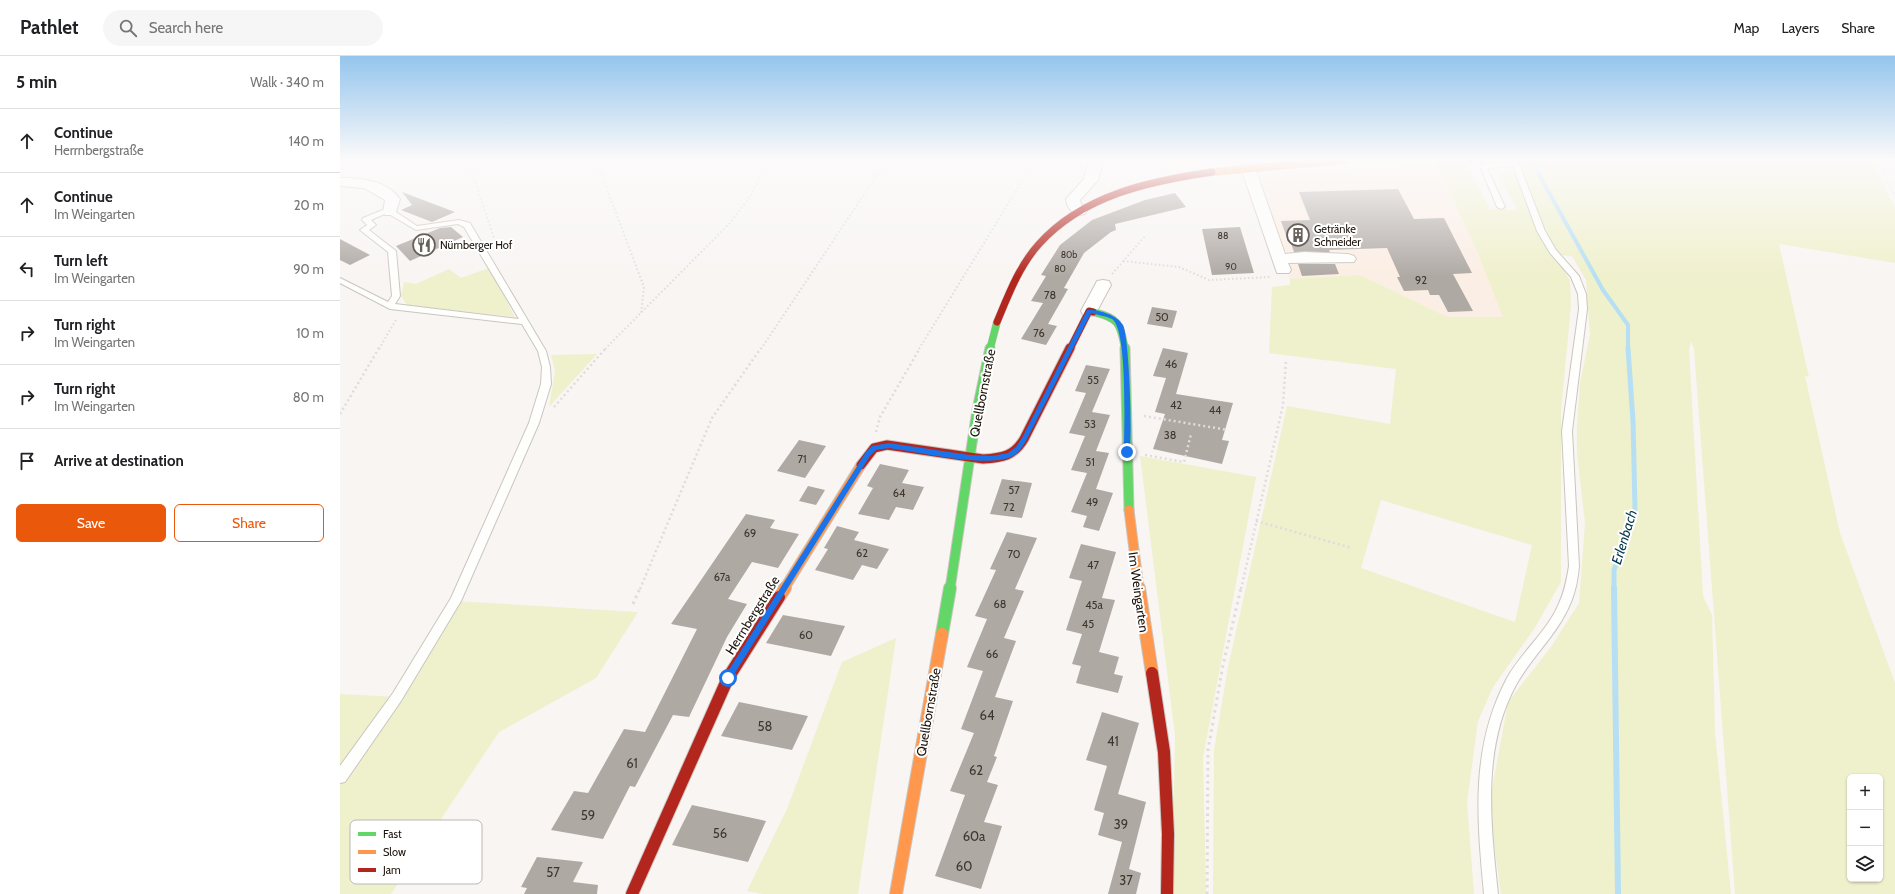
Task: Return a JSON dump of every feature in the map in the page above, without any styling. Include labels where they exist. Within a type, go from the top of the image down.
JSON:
[{"type":"street","points":[[390,211],[394,204],[393,199]]},
{"type":"street","points":[[1073,199],[1074,205],[1080,211]]},
{"type":"street","name":"Quellbornstraße","points":[[896,894],[961,522],[969,457],[990,347],[1005,302],[1021,271],[1037,246],[1058,226],[1080,211],[1105,199]]},
{"type":"street","points":[[1259,199],[1281,265],[1304,257],[1348,259]]},
{"type":"street","points":[[969,457],[992,458],[1010,455],[1018,449],[1103,285]]},
{"type":"street","name":"Im Weingarten","points":[[1089,311],[1110,316],[1120,325],[1126,355],[1127,452],[1132,545],[1164,752],[1168,827],[1167,894]]},
{"type":"street","name":"Herrnbergstraße","points":[[632,894],[728,678],[868,454],[874,448],[889,445],[969,457]]},
{"type":"lane","points":[[1497,199],[1501,207]]},
{"type":"lane","points":[[1491,894],[1483,794],[1488,751],[1494,725],[1502,701],[1512,680],[1562,612],[1573,582],[1574,566],[1567,431],[1583,302],[1580,286],[1575,276],[1553,251],[1541,231],[1529,199]]},
{"type":"lane","points":[[340,777],[397,697],[455,601],[534,423],[546,384],[546,367],[542,351],[467,225],[459,222],[416,228],[390,211],[366,220],[372,224],[364,230],[392,251],[396,296],[390,306]]},
{"type":"lane","points":[[340,280],[390,306],[402,309],[524,322]]},
{"type":"path","points":[[480,247],[495,241],[481,199]]},
{"type":"path","points":[[611,199],[644,287],[640,314]]},
{"type":"path","points":[[534,423],[550,411],[598,355],[730,223],[748,199]]},
{"type":"path","points":[[633,604],[712,418],[735,387],[861,199]]},
{"type":"path","points":[[880,417],[921,346],[1011,199]]},
{"type":"path","points":[[1103,285],[1146,235]]},
{"type":"path","points":[[1124,261],[1179,267],[1209,280],[1271,277],[1281,265]]},
{"type":"path","points":[[340,414],[402,309]]},
{"type":"path","points":[[1207,894],[1208,750],[1223,665],[1283,405],[1286,359]]},
{"type":"path","points":[[1126,413],[1228,430]]},
{"type":"path","points":[[1127,452],[1184,462],[1191,434]]},
{"type":"path","points":[[1256,521],[1352,548]]},
{"type":"shaded area","points":[[1263,199],[1453,199],[1475,246],[1504,317],[1447,318],[1360,275],[1290,279]]},
{"type":"green space","points":[[1453,199],[1485,199],[1490,209],[1515,210],[1516,207],[1512,199],[1891,199],[1895,208],[1895,263],[1779,244],[1809,377],[1805,376],[1840,533],[1895,683],[1895,894],[1735,894],[1694,349],[1691,341],[1689,350],[1703,596],[1712,615],[1715,733],[1731,894],[1501,894],[1489,806],[1508,702],[1551,647],[1579,603],[1585,523],[1577,453],[1577,426],[1580,383],[1590,335],[1586,280],[1572,256],[1556,255],[1570,281],[1571,305],[1561,411],[1561,582],[1534,629],[1493,687],[1478,721],[1467,802],[1474,894],[1213,894],[1214,750],[1228,667],[1287,406],[1390,424],[1396,369],[1269,353],[1272,287],[1290,285],[1290,279],[1360,275],[1447,317],[1503,317],[1475,246]],"holes":[[[1381,500],[1532,545],[1515,622],[1361,568]]]},
{"type":"green space","points":[[489,268],[515,317],[407,305],[401,296],[404,282],[416,284],[449,269],[461,278]]},
{"type":"green space","points":[[597,354],[549,407],[555,371],[551,355]]},
{"type":"green space","points":[[1140,456],[1256,477],[1203,758],[1206,894],[1172,894],[1175,735]]},
{"type":"green space","points":[[455,601],[638,612],[596,678],[499,732],[440,820],[350,820],[350,884],[398,884],[391,894],[340,894],[340,694],[397,697]]},
{"type":"green space","points":[[896,638],[858,894],[763,894],[747,891],[787,809],[842,662]]},
{"type":"building","points":[[407,199],[421,199],[455,212],[432,222],[401,210],[412,205]]},
{"type":"building","points":[[1180,199],[1186,207],[1115,224],[1116,230],[1111,232],[1084,253],[1064,288],[1068,289],[1048,324],[1057,326],[1046,345],[1021,339],[1043,303],[1031,301],[1046,276],[1041,275],[1060,245],[1092,220],[1145,200]]},
{"type":"building","points":[[1302,199],[1403,199],[1414,219],[1444,218],[1472,273],[1453,274],[1473,311],[1448,312],[1439,295],[1430,295],[1428,290],[1404,291],[1397,277],[1400,277],[1387,248],[1329,250],[1330,252],[1294,252],[1290,241],[1288,241],[1281,221],[1310,220]]},
{"type":"building","name":"Nürnberger Hof","points":[[451,227],[463,237],[410,261],[396,246],[440,228]]},
{"type":"building","points":[[1240,227],[1254,273],[1212,275],[1202,229]]},
{"type":"building","points":[[340,239],[370,255],[350,265],[340,260]]},
{"type":"building","points":[[1298,264],[1335,264],[1339,274],[1302,276]]},
{"type":"building","points":[[1152,307],[1177,311],[1172,328],[1147,324]]},
{"type":"building","points":[[1163,348],[1188,353],[1176,394],[1233,403],[1222,440],[1229,441],[1222,464],[1153,449],[1165,414],[1155,412],[1166,378],[1153,376]]},
{"type":"building","points":[[1086,365],[1110,369],[1092,412],[1110,415],[1096,451],[1109,453],[1096,489],[1113,493],[1099,531],[1083,527],[1087,516],[1071,512],[1087,473],[1071,470],[1085,436],[1069,433],[1086,393],[1075,391]]},
{"type":"building","points":[[799,440],[826,446],[805,478],[777,471]]},
{"type":"building","points":[[880,464],[909,470],[902,483],[924,487],[913,510],[896,507],[889,520],[858,514],[873,488],[867,486]]},
{"type":"building","points":[[1002,479],[1032,483],[1022,518],[990,514]]},
{"type":"building","points":[[808,486],[825,490],[816,505],[799,501]]},
{"type":"building","points":[[746,514],[775,520],[770,528],[799,534],[778,568],[752,562],[728,599],[747,604],[727,637],[689,717],[673,715],[635,787],[630,786],[603,839],[551,830],[574,791],[588,793],[624,729],[645,732],[697,629],[671,624]]},
{"type":"building","points":[[837,526],[859,532],[854,540],[889,549],[877,569],[862,565],[853,580],[815,570],[828,549],[824,548]]},
{"type":"building","points":[[1007,532],[1037,538],[1015,589],[1024,591],[1004,638],[1016,641],[995,697],[1013,701],[994,756],[997,757],[987,782],[998,785],[984,822],[1002,826],[981,889],[935,876],[965,795],[950,791],[974,733],[961,729],[983,671],[967,667],[987,619],[975,616],[996,570],[990,569]]},
{"type":"building","points":[[1081,544],[1116,552],[1102,598],[1115,600],[1099,652],[1119,657],[1114,674],[1123,676],[1118,693],[1076,683],[1081,666],[1072,664],[1082,634],[1066,630],[1082,581],[1069,578]]},
{"type":"building","points":[[783,615],[845,626],[831,656],[766,643]]},
{"type":"building","points":[[739,702],[808,716],[792,750],[721,736]]},
{"type":"building","points":[[1102,712],[1139,723],[1118,794],[1146,802],[1129,869],[1141,873],[1136,894],[1108,894],[1122,842],[1098,835],[1104,813],[1094,810],[1107,766],[1086,760]]},
{"type":"building","points":[[692,805],[766,821],[748,862],[672,845]]},
{"type":"building","points":[[537,857],[583,862],[573,882],[598,885],[597,894],[524,894],[527,888],[521,887]]},
{"type":"waterway","name":"Erlenbach","points":[[1553,199],[1603,290],[1628,325],[1628,348]]},
{"type":"waterway","name":"Erlenbach","points":[[1614,588],[1614,570],[1635,509],[1633,421],[1628,348]]},
{"type":"waterway","name":"Erlenbach","points":[[1614,588],[1618,894]]},
{"type":"traffic: fast","points":[[1093,312],[1110,316],[1120,325],[1126,355],[1127,478],[1129,510]]},
{"type":"traffic: fast","points":[[942,634],[965,499],[981,388],[997,322]]},
{"type":"traffic: slow","points":[[779,597],[861,465]]},
{"type":"traffic: slow","points":[[1129,510],[1132,545],[1152,673]]},
{"type":"traffic: slow","points":[[896,894],[942,634]]},
{"type":"traffic: jam","points":[[997,322],[1015,282],[1038,245],[1055,228],[1074,214],[1102,199]]},
{"type":"traffic: jam","points":[[861,465],[874,448],[887,445],[917,448],[967,458],[998,458],[1010,455],[1018,448],[1024,439],[1089,311],[1093,312]]},
{"type":"traffic: jam","points":[[632,894],[728,678],[779,597]]},
{"type":"traffic: jam","points":[[1152,673],[1164,752],[1168,834],[1167,894]]},
{"type":"place","name":"Getränke Schneider","points":[[1298,235]]},
{"type":"place","name":"Nürnberger Hof","points":[[424,245]]},
{"type":"route","points":[[728,678],[868,454],[874,448],[889,445],[969,457],[992,458],[1010,455],[1018,449],[1024,439],[1089,311],[1114,318],[1120,325],[1123,335],[1126,355],[1127,452]]}]
